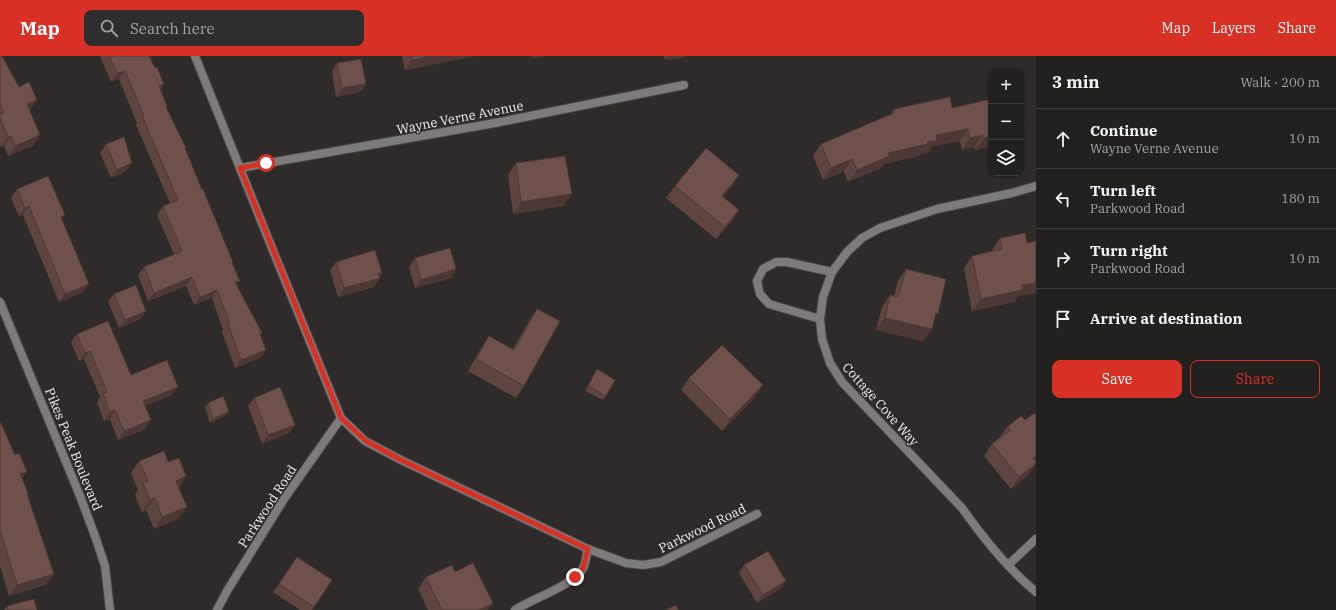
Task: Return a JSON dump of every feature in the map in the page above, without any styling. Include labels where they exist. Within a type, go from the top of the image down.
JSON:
[{"type":"street","name":"Parkwood Road","points":[[195,56],[341,418],[366,441],[401,460],[588,549],[626,563],[643,566],[661,562],[757,514]]},
{"type":"street","name":"Wayne Verne Avenue","points":[[240,168],[496,123],[684,85]]},
{"type":"street","name":"Cottage Cove Way","points":[[1036,186],[1012,193],[937,209],[880,228],[862,238],[846,252],[832,272],[823,297],[820,319],[822,340],[830,363],[842,382],[962,508],[976,529],[1008,565],[1036,592]]},
{"type":"street","points":[[820,319],[769,304],[760,294],[757,281],[763,269],[776,262],[787,262],[832,272]]},
{"type":"street","name":"Pikes Peak Boulevard","points":[[0,302],[95,536],[105,566],[110,610]]},
{"type":"street","name":"Parkwood Road","points":[[217,610],[227,591],[284,499],[341,418]]},
{"type":"street","points":[[1008,565],[1036,539]]},
{"type":"street","points":[[515,610],[552,592],[575,577],[583,569],[588,549]]},
{"type":"building","points":[[0,56],[2,56],[19,87],[29,82],[37,100],[27,104],[40,135],[15,146],[11,136],[8,137],[0,118],[0,115],[4,113],[0,105]]},
{"type":"building","points":[[109,56],[149,56],[155,68],[157,67],[164,84],[159,86],[167,106],[166,107],[186,148],[202,190],[203,189],[240,281],[235,282],[262,333],[260,334],[266,350],[241,360],[228,324],[230,323],[217,290],[200,297],[192,277],[154,293],[144,267],[182,251],[163,206],[178,200],[142,116],[144,116],[125,71],[117,73]]},
{"type":"building","points":[[411,56],[432,56],[412,60]]},
{"type":"building","points":[[361,59],[366,84],[342,88],[337,63]]},
{"type":"building","points":[[950,97],[952,108],[988,100],[988,137],[984,138],[983,135],[970,138],[968,129],[936,135],[937,141],[927,142],[928,144],[888,153],[890,156],[857,170],[852,159],[831,168],[821,144],[894,113],[894,109]]},
{"type":"building","points":[[124,137],[132,163],[117,170],[106,144]]},
{"type":"building","points":[[706,148],[739,175],[722,196],[739,210],[725,227],[675,186]]},
{"type":"building","points":[[565,156],[572,194],[521,202],[516,163]]},
{"type":"building","points":[[48,176],[65,215],[61,217],[89,284],[65,294],[29,206],[25,208],[17,189]]},
{"type":"building","points":[[1025,233],[1027,243],[1036,241],[1036,283],[1022,285],[1023,290],[981,299],[972,256],[1002,249],[1000,238]]},
{"type":"building","points":[[450,248],[456,269],[421,280],[415,258]]},
{"type":"building","points":[[375,250],[382,273],[378,273],[380,278],[344,288],[336,262]]},
{"type":"building","points":[[906,269],[946,279],[938,314],[936,313],[932,329],[885,318],[890,295],[898,297]]},
{"type":"building","points":[[136,285],[146,311],[125,320],[114,294]]},
{"type":"building","points":[[537,309],[560,321],[524,386],[476,359],[489,336],[514,350]]},
{"type":"building","points":[[108,321],[131,375],[167,360],[178,387],[143,401],[151,420],[124,431],[115,410],[110,412],[103,394],[107,392],[90,351],[85,353],[77,334]]},
{"type":"building","points":[[722,345],[763,385],[730,419],[689,378]]},
{"type":"building","points":[[597,369],[615,380],[606,396],[588,386]]},
{"type":"building","points":[[280,387],[295,425],[268,435],[254,398]]},
{"type":"building","points":[[223,396],[229,411],[213,419],[208,403]]},
{"type":"building","points":[[1034,413],[1036,415],[1036,456],[1033,458],[1036,464],[1019,477],[992,444],[1010,430],[1008,426],[1021,416],[1025,420]]},
{"type":"building","points":[[0,421],[15,455],[19,453],[27,472],[20,474],[28,493],[27,494],[54,574],[17,585],[0,530]]},
{"type":"building","points":[[164,451],[168,462],[179,458],[186,476],[176,481],[187,507],[162,517],[155,498],[150,500],[143,483],[148,481],[139,461]]},
{"type":"building","points":[[768,551],[786,581],[763,595],[744,565]]},
{"type":"building","points":[[297,557],[332,580],[314,607],[279,584]]},
{"type":"building","points":[[473,563],[493,603],[479,610],[442,610],[426,577],[452,565],[455,572]]},
{"type":"building","points":[[34,599],[37,610],[8,610],[7,606]]},
{"type":"building","points":[[676,605],[678,610],[666,610]]},
{"type":"route","points":[[266,163],[240,168],[341,418],[366,441],[401,460],[588,549],[583,569],[575,577]]}]
